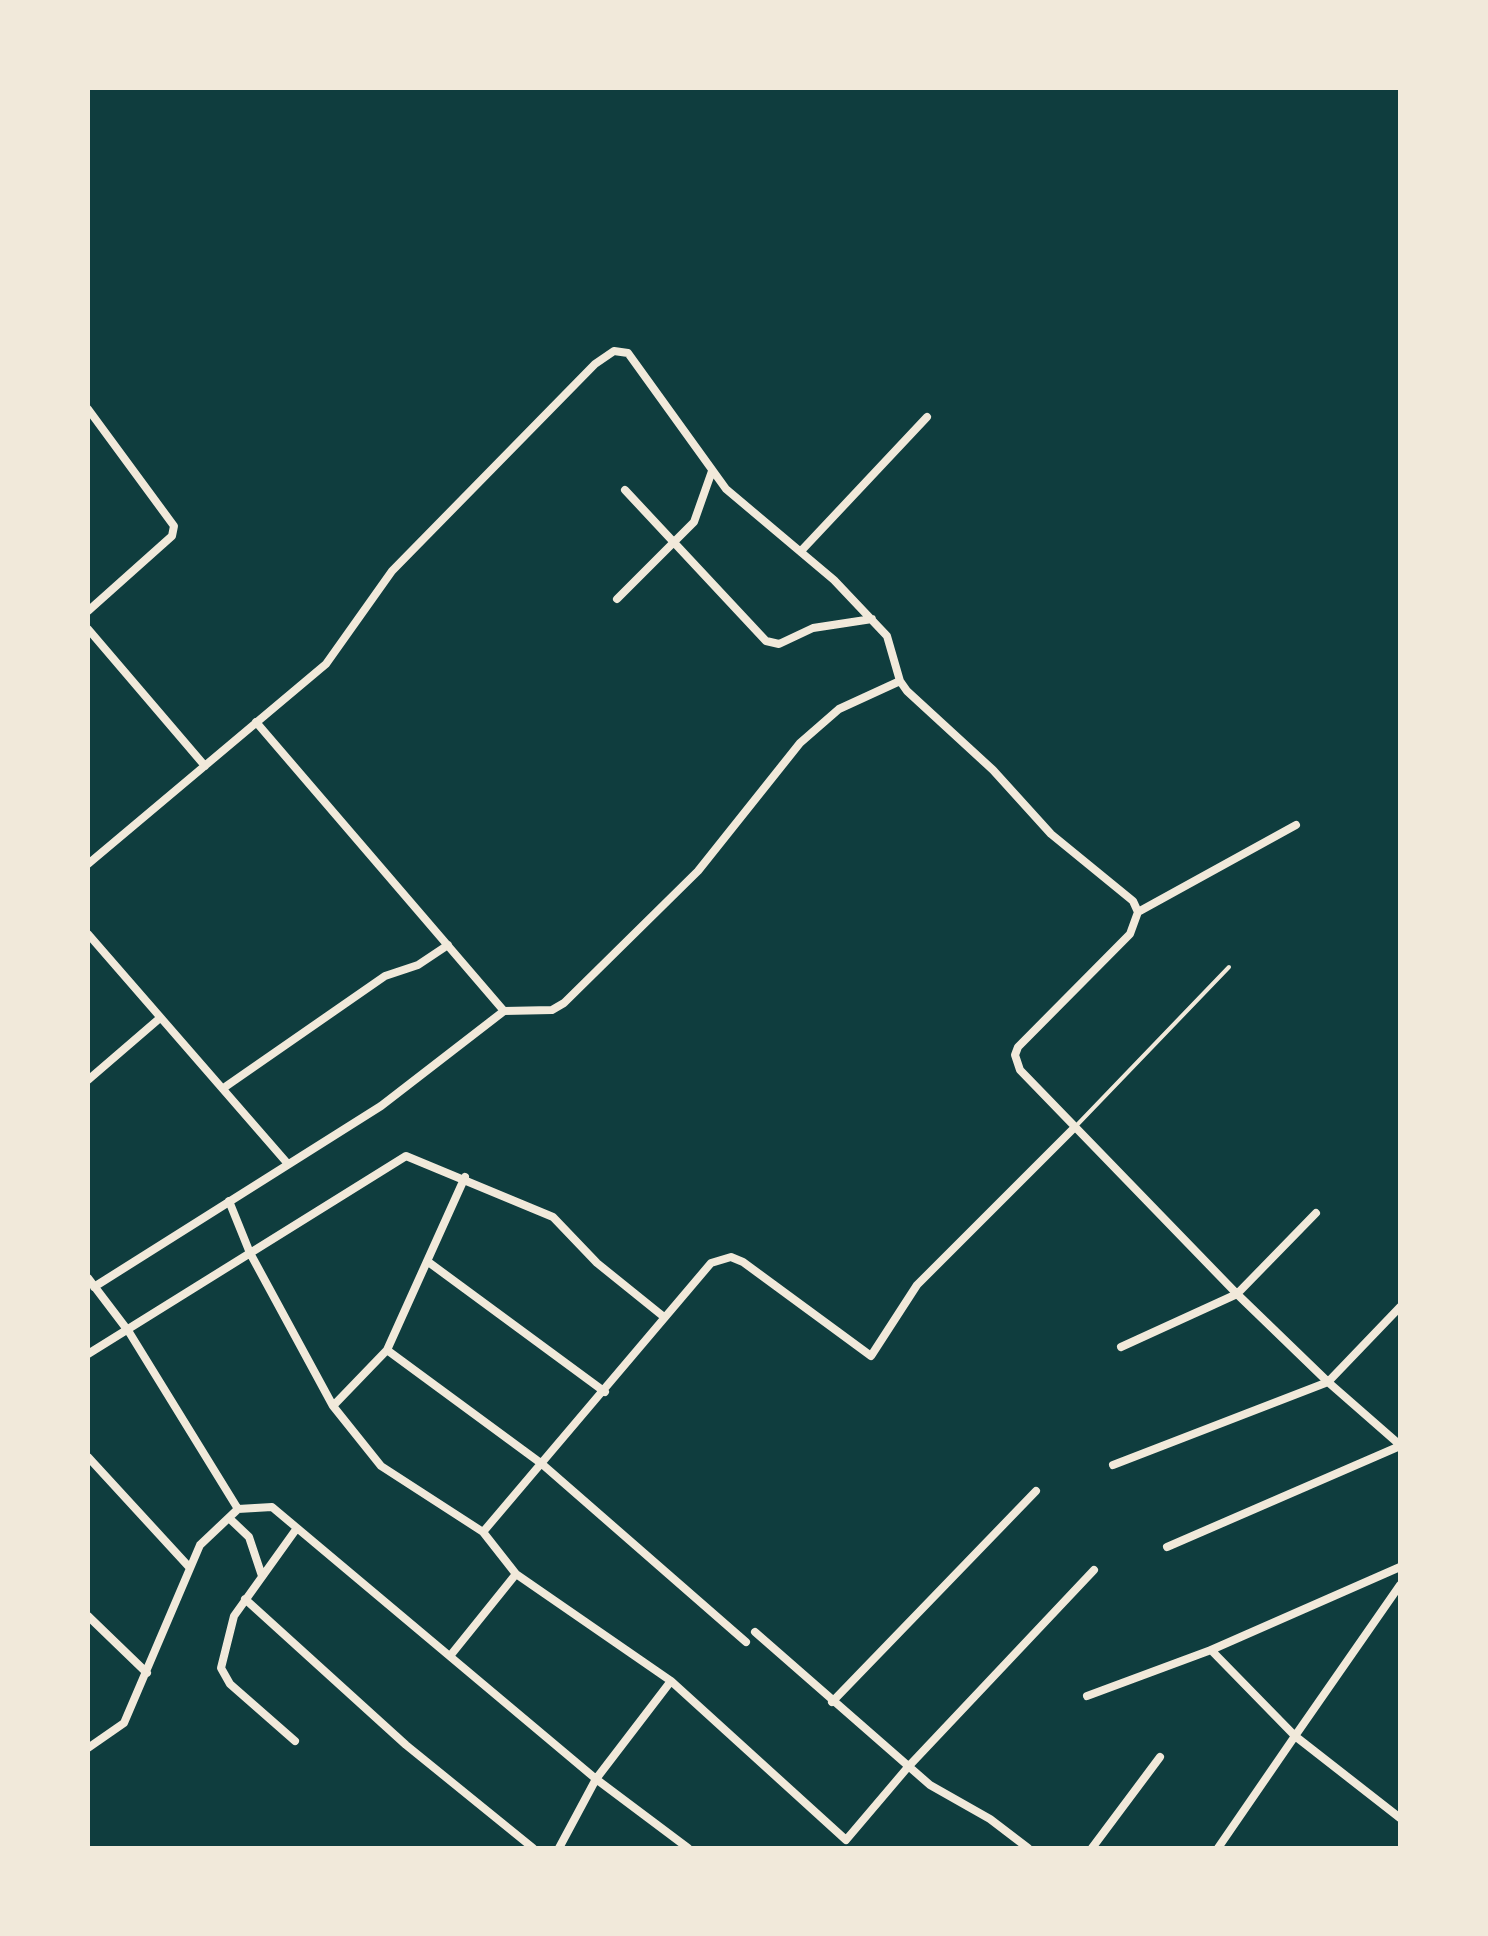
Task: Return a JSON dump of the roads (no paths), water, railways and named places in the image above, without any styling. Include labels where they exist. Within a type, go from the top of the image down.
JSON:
[{"type":"street","points":[[88,864],[326,664],[392,571],[595,364],[614,351],[628,353],[726,489],[801,551],[872,619],[892,644],[900,681],[1051,834],[1124,892],[1138,912]]},
{"type":"street","points":[[88,409],[174,526],[172,536],[88,610]]},
{"type":"street","points":[[801,551],[928,417]]},
{"type":"street","points":[[617,599],[694,522],[712,471]]},
{"type":"street","points":[[625,490],[674,546],[772,643],[813,628],[872,619]]},
{"type":"street","points":[[88,629],[206,766]]},
{"type":"street","points":[[94,1287],[381,1106],[504,1011],[552,1010],[564,1003],[698,871],[800,742],[839,708],[900,681]]},
{"type":"street","points":[[256,722],[504,1011]]},
{"type":"street","points":[[1167,1547],[1400,1446],[1328,1382],[1150,1209],[1020,1070],[1015,1054],[1130,934],[1138,912],[1296,825]]},
{"type":"street","points":[[88,934],[288,1164]]},
{"type":"street","points":[[225,1087],[385,976],[418,965],[448,945]]},
{"type":"street","points":[[88,1080],[160,1018]]},
{"type":"street","points":[[483,1532],[711,1263],[731,1258],[871,1356],[916,1285],[1074,1128]]},
{"type":"street","points":[[88,1354],[406,1156],[465,1177],[553,1217],[597,1264],[664,1316]]},
{"type":"street","points":[[333,1406],[387,1350],[465,1177]]},
{"type":"street","points":[[229,1202],[250,1253],[333,1406],[381,1466],[483,1532],[516,1574],[671,1681],[856,1848]]},
{"type":"street","points":[[1120,1347],[1237,1294],[1316,1213]]},
{"type":"street","points":[[427,1261],[604,1392]]},
{"type":"street","points":[[88,1278],[127,1330],[238,1510]]},
{"type":"street","points":[[1113,1465],[1328,1382],[1400,1307]]},
{"type":"street","points":[[387,1350],[542,1464],[746,1642]]},
{"type":"street","points":[[88,1457],[190,1568]]},
{"type":"street","points":[[832,1702],[1036,1491]]},
{"type":"street","points":[[88,1748],[124,1723],[200,1545],[238,1510],[272,1507],[596,1779],[688,1848]]},
{"type":"street","points":[[229,1518],[249,1536],[262,1576]]},
{"type":"street","points":[[295,1741],[230,1684],[221,1668],[228,1628],[297,1528]]},
{"type":"street","points":[[1087,1696],[1211,1650],[1400,1566]]},
{"type":"street","points":[[846,1840],[908,1767],[1094,1570]]},
{"type":"street","points":[[450,1656],[516,1574]]},
{"type":"street","points":[[1218,1848],[1400,1585]]},
{"type":"street","points":[[245,1600],[406,1745],[532,1848]]},
{"type":"street","points":[[88,1616],[148,1673]]},
{"type":"street","points":[[755,1632],[930,1785],[990,1819],[1028,1848]]},
{"type":"street","points":[[1211,1650],[1295,1736],[1400,1818]]},
{"type":"street","points":[[559,1848],[596,1779],[671,1681]]},
{"type":"street","points":[[1092,1848],[1160,1758]]},
{"type":"lane","points":[[1074,1128],[1229,968]]}]
